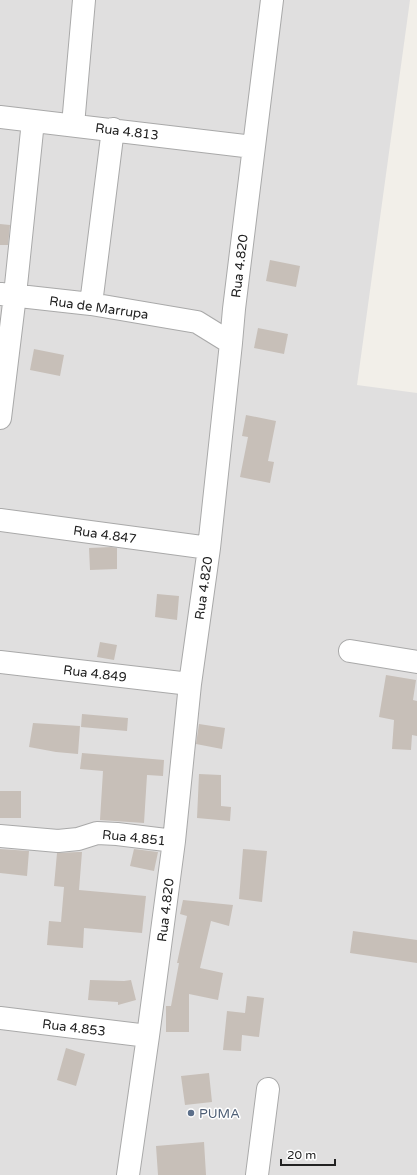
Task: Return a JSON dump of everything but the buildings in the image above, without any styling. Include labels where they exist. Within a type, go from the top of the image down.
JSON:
[{"type":"street","points":[[73,125],[84,0]]},
{"type":"street","name":"Rua 4.820","points":[[128,1175],[174,841],[190,684],[209,548],[234,309],[272,0]]},
{"type":"street","name":"Rua 4.813","points":[[0,117],[113,129],[253,147]]},
{"type":"street","points":[[0,418],[7,294],[33,121]]},
{"type":"street","points":[[91,304],[113,129]]},
{"type":"street","name":"Rua de Marrupa","points":[[7,294],[91,304],[197,322]]},
{"type":"street","points":[[197,322],[234,309]]},
{"type":"street","points":[[197,322],[231,343]]},
{"type":"street","name":"Rua 4.847","points":[[0,520],[209,548]]},
{"type":"street","points":[[350,651],[417,662]]},
{"type":"street","name":"Rua 4.849","points":[[0,662],[190,684]]},
{"type":"street","name":"Rua 4.851","points":[[0,836],[58,841],[78,839],[97,833],[174,841]]},
{"type":"street","name":"Rua 4.853","points":[[0,1018],[148,1036]]},
{"type":"street","points":[[257,1175],[268,1089]]},
{"type":"shaded area","points":[[0,0],[410,0],[357,385],[417,393],[417,1175],[0,1175]]},
{"type":"place","name":"PUMA","points":[[191,1113]]}]
